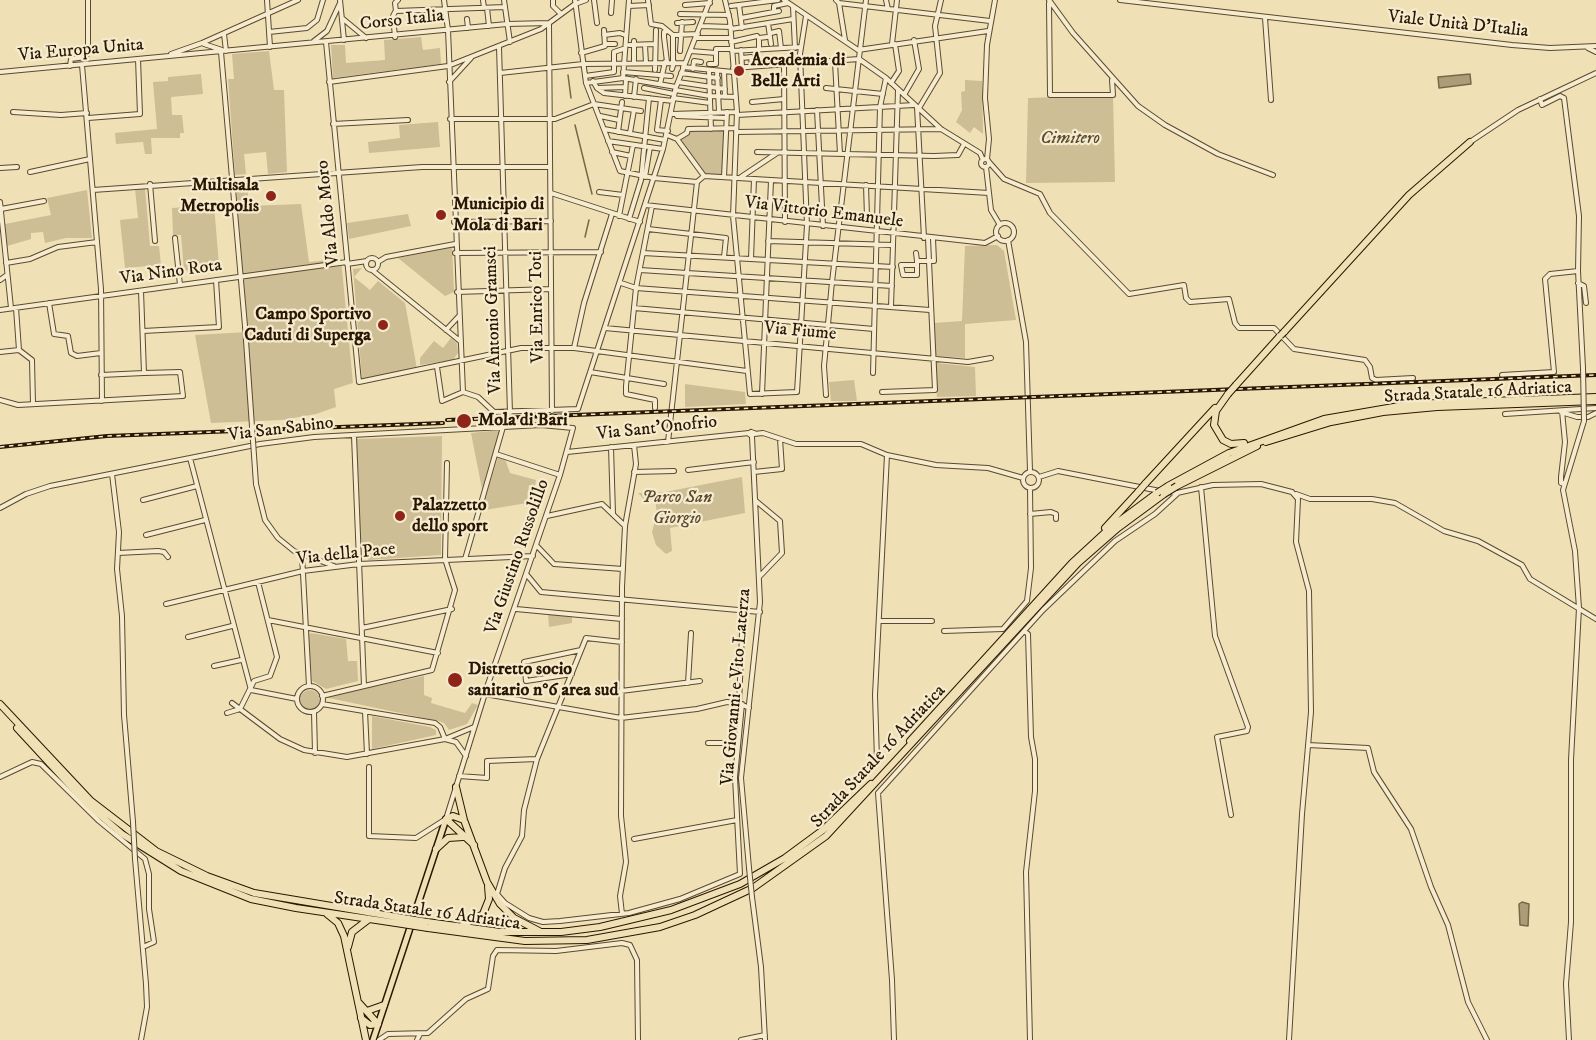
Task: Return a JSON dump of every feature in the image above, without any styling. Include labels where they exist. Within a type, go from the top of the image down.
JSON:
[{"type":"highway","points":[[1086,550],[1138,489],[1409,195],[1470,142]]},
{"type":"highway","points":[[1228,394],[1215,411],[1214,425],[1217,434],[1231,444],[1239,445],[1285,428],[1305,424]]},
{"type":"highway","name":"Strada Statale 16 Adriatica","points":[[0,701],[23,729],[91,801],[156,851],[182,865],[254,893],[525,941],[587,940],[660,927],[695,915],[753,888],[826,836],[1078,563],[1168,486],[1229,453],[1305,424],[1363,410],[1411,404],[1596,399]]},
{"type":"highway","name":"Strada Statale 16 Adriatica","points":[[428,925],[500,932],[542,932],[600,927],[671,910],[740,884],[785,858],[854,803],[1086,550],[1110,528],[1161,494],[1263,443],[1331,422],[1383,412],[1596,399]]},
{"type":"highway","name":"Strada Statale 16 Adriatica","points":[[0,710],[88,805],[122,834],[155,856],[204,882],[252,898],[327,914],[397,920]]},
{"type":"highway","points":[[456,787],[464,820],[488,882],[506,911],[514,918],[542,932]]},
{"type":"highway","points":[[464,820],[453,816],[446,819],[474,845]]},
{"type":"highway","points":[[436,849],[448,838],[464,837]]},
{"type":"highway","points":[[459,927],[486,909],[489,899],[488,882]]},
{"type":"highway","points":[[327,914],[338,923],[348,947],[366,1040]]},
{"type":"highway","points":[[348,947],[352,932],[369,919]]},
{"type":"highway","points":[[358,1002],[378,1024]]},
{"type":"highway","points":[[367,1011],[384,1005]]},
{"type":"highway","points":[[361,1017],[370,1025],[378,1024]]},
{"type":"main road","points":[[373,1040],[446,819]]},
{"type":"street","points":[[70,66],[71,59],[86,57],[88,51],[88,0]]},
{"type":"street","points":[[267,0],[270,48]]},
{"type":"street","points":[[165,57],[224,34],[298,0]]},
{"type":"street","points":[[269,32],[307,28],[317,20],[323,0]]},
{"type":"street","points":[[395,37],[393,16],[396,12],[395,3],[398,0]]},
{"type":"street","points":[[444,0],[448,30],[455,253],[463,392]]},
{"type":"street","points":[[483,0],[489,26]]},
{"type":"street","points":[[504,0],[510,42]]},
{"type":"street","points":[[553,0],[553,6],[561,15]]},
{"type":"street","points":[[329,81],[448,66],[510,42],[549,23],[575,2],[586,0]]},
{"type":"street","points":[[594,0],[597,23]]},
{"type":"street","points":[[611,13],[612,0]]},
{"type":"street","points":[[625,96],[623,63],[629,0]]},
{"type":"street","points":[[725,0],[729,6],[737,114],[733,216],[740,276],[743,340],[750,394],[797,392],[807,225],[801,63],[806,16]]},
{"type":"street","points":[[729,6],[778,0]]},
{"type":"street","points":[[826,395],[824,366],[830,301],[842,184],[859,59],[858,50],[866,0]]},
{"type":"street","points":[[886,0],[888,9]]},
{"type":"street","points":[[891,83],[899,71],[893,44],[897,0]]},
{"type":"street","points":[[882,392],[935,390],[928,238],[920,189],[917,106],[940,73],[936,37],[937,15],[941,0]]},
{"type":"street","points":[[994,0],[988,31],[986,167],[991,210],[1000,225]]},
{"type":"street","name":"Viale Unità D'Italia","points":[[1120,0],[1512,45],[1595,49]]},
{"type":"street","points":[[685,5],[710,1],[674,94],[667,136],[621,283],[597,351],[578,409],[494,412],[478,397],[463,392],[444,401],[440,398],[437,367],[509,350],[574,348],[597,351],[631,357],[747,371]]},
{"type":"street","points":[[741,18],[776,11],[774,6],[785,1],[858,50],[988,31]]},
{"type":"street","points":[[1049,1],[1112,79],[1138,106],[1165,125],[1218,154],[1274,175]]},
{"type":"street","points":[[1049,1],[1050,94],[1113,95],[1112,79]]},
{"type":"street","points":[[340,2],[344,40]]},
{"type":"street","points":[[312,43],[327,32],[340,2]]},
{"type":"street","points":[[575,2],[586,83],[620,171],[654,178],[697,182]]},
{"type":"street","points":[[629,6],[649,2],[651,24],[662,26],[673,35],[683,34],[731,40],[757,36]]},
{"type":"street","points":[[845,40],[838,2],[990,21]]},
{"type":"street","points":[[739,5],[742,28]]},
{"type":"street","points":[[396,12],[505,7]]},
{"type":"street","points":[[793,7],[795,48]]},
{"type":"street","points":[[680,14],[729,15]]},
{"type":"street","points":[[758,14],[760,25]]},
{"type":"street","points":[[342,17],[367,39]]},
{"type":"street","points":[[1265,18],[1271,100]]},
{"type":"street","points":[[468,19],[468,28]]},
{"type":"street","points":[[701,26],[742,28],[793,19]]},
{"type":"street","points":[[680,51],[683,34],[680,22],[693,22]]},
{"type":"street","name":"Corso Italia","points":[[165,57],[395,37],[507,24],[549,23]]},
{"type":"street","name":"Via Enrico Toti","points":[[549,23],[552,411]]},
{"type":"street","points":[[768,23],[771,44]]},
{"type":"street","points":[[655,70],[656,30]]},
{"type":"street","points":[[668,31],[664,32],[664,37],[672,69]]},
{"type":"street","points":[[771,33],[779,31],[780,48]]},
{"type":"street","points":[[605,44],[604,33],[625,36]]},
{"type":"street","points":[[224,34],[223,52],[256,484],[265,520],[278,538],[302,555],[338,567]]},
{"type":"street","points":[[581,53],[598,50],[605,44],[614,44],[612,34]]},
{"type":"street","points":[[660,84],[670,62],[673,35]]},
{"type":"street","points":[[656,36],[664,37]]},
{"type":"street","points":[[759,49],[759,38],[767,37]]},
{"type":"street","points":[[904,95],[919,69],[914,40]]},
{"type":"street","name":"Via Aldo Moro","points":[[326,42],[359,382],[437,367]]},
{"type":"street","name":"Corso Italia","points":[[202,43],[223,52]]},
{"type":"street","points":[[634,63],[632,44],[655,44]]},
{"type":"street","points":[[645,45],[646,63]]},
{"type":"street","name":"Via Antonio Gramsci","points":[[499,46],[510,413]]},
{"type":"street","points":[[709,63],[716,64],[716,49],[801,47]]},
{"type":"street","points":[[585,76],[614,72],[614,52],[624,49]]},
{"type":"street","points":[[741,50],[742,67]]},
{"type":"street","points":[[691,51],[716,53]]},
{"type":"street","name":"Via Europa Unita","points":[[0,72],[165,57]]},
{"type":"street","points":[[742,58],[751,57],[752,66]]},
{"type":"street","points":[[449,82],[471,58]]},
{"type":"street","points":[[13,112],[87,116],[140,114],[138,59]]},
{"type":"street","points":[[500,73],[583,64],[670,62],[693,69],[724,72],[752,66],[859,59],[886,78],[941,129],[980,153],[1004,179],[1021,189],[1040,194],[1050,213],[1129,294],[1184,285],[1190,302],[1229,299],[1235,323],[1239,328],[1275,328],[1294,349],[1365,360],[1370,367],[1371,377],[1376,380],[1413,378]]},
{"type":"street","points":[[693,69],[694,61],[701,62]]},
{"type":"street","points":[[835,62],[840,154]]},
{"type":"street","points":[[82,64],[101,297],[102,401]]},
{"type":"street","points":[[784,64],[785,222]]},
{"type":"street","points":[[1589,76],[1596,68]]},
{"type":"street","points":[[709,71],[711,129]]},
{"type":"street","points":[[717,71],[719,112]]},
{"type":"street","points":[[623,72],[671,76]]},
{"type":"street","points":[[724,72],[726,97]]},
{"type":"street","points":[[681,73],[717,78]]},
{"type":"street","points":[[1470,142],[1540,99],[1596,73]]},
{"type":"street","points":[[586,83],[624,78],[636,79],[660,84],[674,94]]},
{"type":"street","points":[[873,373],[880,107],[886,78]]},
{"type":"street","points":[[634,97],[636,79]]},
{"type":"street","points":[[593,81],[604,93],[625,96],[661,99],[674,94],[736,97]]},
{"type":"street","points":[[643,98],[646,81]]},
{"type":"street","points":[[678,82],[725,89]]},
{"type":"street","points":[[597,88],[626,87]]},
{"type":"street","points":[[644,88],[710,102]]},
{"type":"street","points":[[826,88],[883,94]]},
{"type":"street","points":[[891,307],[898,90]]},
{"type":"street","points":[[1540,99],[1542,105],[1560,96],[1564,98],[1579,216],[1578,284],[1584,421],[1564,484],[1563,499],[1575,551],[1579,608],[1571,760],[1571,922],[1566,984],[1569,1040]]},
{"type":"street","points":[[643,176],[649,98]]},
{"type":"street","points":[[661,99],[657,130],[677,139],[704,176]]},
{"type":"street","points":[[752,102],[784,99]]},
{"type":"street","points":[[618,132],[622,102]]},
{"type":"street","points":[[450,119],[551,119],[594,104],[641,111]]},
{"type":"street","points":[[671,114],[727,111],[737,114],[784,113],[917,106]]},
{"type":"street","points":[[630,134],[634,110]]},
{"type":"street","points":[[817,110],[823,226]]},
{"type":"street","points":[[724,177],[727,111]]},
{"type":"street","points":[[671,114],[690,118],[726,118]]},
{"type":"street","points":[[599,116],[619,120]]},
{"type":"street","points":[[333,124],[408,120]]},
{"type":"street","points":[[604,129],[645,136],[667,136]]},
{"type":"street","points":[[677,139],[687,133],[688,129],[897,132],[941,129]]},
{"type":"street","points":[[726,139],[736,139]]},
{"type":"street","points":[[608,141],[663,149]]},
{"type":"street","points":[[757,152],[958,155],[964,144]]},
{"type":"street","points":[[619,216],[633,145]]},
{"type":"street","points":[[628,219],[650,147]]},
{"type":"street","points":[[726,150],[735,150]]},
{"type":"street","points":[[612,152],[631,156]]},
{"type":"street","points":[[740,178],[777,152]]},
{"type":"street","points":[[30,172],[90,159]]},
{"type":"street","points":[[725,161],[735,160]]},
{"type":"street","points":[[93,190],[232,178],[453,166],[550,167]]},
{"type":"street","points":[[0,168],[17,167]]},
{"type":"street","points":[[668,442],[697,182],[704,176],[989,193]]},
{"type":"street","points":[[751,259],[754,179]]},
{"type":"street","points":[[762,394],[771,181]]},
{"type":"street","points":[[150,184],[155,241]]},
{"type":"street","points":[[866,185],[867,217]]},
{"type":"street","points":[[599,192],[623,195]]},
{"type":"street","points":[[550,194],[640,222]]},
{"type":"street","points":[[0,209],[44,201]]},
{"type":"street","points":[[0,202],[6,263],[19,350]]},
{"type":"street","name":"Via Vittorio Emanuele","points":[[645,205],[928,238],[985,243],[998,236]]},
{"type":"street","points":[[652,206],[636,288],[626,394],[655,400],[655,408]]},
{"type":"street","points":[[574,348],[584,303],[612,214]]},
{"type":"street","points":[[454,222],[551,221]]},
{"type":"street","points":[[1006,223],[1013,228],[1014,234],[1008,240],[998,236],[997,229],[1006,223]]},
{"type":"street","points":[[648,229],[726,237],[724,257]]},
{"type":"street","points":[[175,238],[180,285]]},
{"type":"street","points":[[1008,240],[1026,342],[1030,471],[1023,478],[1023,483],[1030,488]]},
{"type":"street","points":[[768,241],[893,245]]},
{"type":"street","points":[[6,263],[30,259],[58,246],[97,242]]},
{"type":"street","points":[[372,270],[386,257],[455,244]]},
{"type":"street","points":[[455,253],[601,252]]},
{"type":"street","points":[[643,253],[892,267]]},
{"type":"street","points":[[916,253],[917,263],[917,275],[903,275],[901,265],[917,263],[929,261]]},
{"type":"street","name":"Via Nino Rota","points":[[0,310],[240,276],[366,262],[373,258],[378,262]]},
{"type":"street","points":[[366,262],[372,270],[460,341]]},
{"type":"street","points":[[640,270],[892,286]]},
{"type":"street","points":[[1502,375],[1554,372],[1545,279],[1550,274],[1578,271]]},
{"type":"street","points":[[0,280],[8,274]]},
{"type":"street","points":[[143,331],[219,327],[216,280]]},
{"type":"street","points":[[621,283],[636,288],[930,310]]},
{"type":"street","points":[[1578,284],[1584,286],[1586,303]]},
{"type":"street","points":[[457,292],[551,290]]},
{"type":"street","points":[[141,291],[144,373]]},
{"type":"street","points":[[49,303],[54,334],[68,336],[71,353],[77,356],[100,353]]},
{"type":"street","points":[[634,308],[874,329]]},
{"type":"street","points":[[446,330],[459,316]]},
{"type":"street","name":"Via Fiume","points":[[605,328],[969,362],[991,358]]},
{"type":"street","points":[[0,352],[19,350],[32,360],[33,404]]},
{"type":"street","points":[[0,400],[18,405],[183,396],[180,372],[101,375]]},
{"type":"street","points":[[590,372],[664,384]]},
{"type":"street","points":[[1505,414],[1561,412],[1578,408],[1596,411]]},
{"type":"street","points":[[1561,412],[1577,417],[1588,417],[1596,411]]},
{"type":"street","points":[[1561,412],[1565,442],[1561,477],[1564,484]]},
{"type":"street","name":"Via San Sabino","points":[[0,508],[26,494],[50,486],[260,444],[314,437],[542,425],[573,428]]},
{"type":"street","points":[[465,559],[503,427]]},
{"type":"street","name":"Via Giustino Russolillo","points":[[446,819],[485,694],[560,475],[573,428]]},
{"type":"street","name":"Via Sant'Onofrio","points":[[567,452],[752,435],[796,444],[861,444],[887,454],[936,465],[988,468],[1023,478]]},
{"type":"street","name":"Via Giovanni e Vito Laterza","points":[[752,435],[760,612],[741,778],[761,967],[765,1037]]},
{"type":"street","points":[[354,436],[364,686]]},
{"type":"street","points":[[754,472],[782,469],[780,439]]},
{"type":"street","points":[[622,914],[620,896],[626,862],[621,816],[622,599],[625,526],[634,472],[634,445]]},
{"type":"street","points":[[612,447],[613,515]]},
{"type":"street","points":[[495,454],[560,475]]},
{"type":"street","points":[[877,760],[875,695],[887,454]]},
{"type":"street","points":[[190,458],[232,626],[251,690]]},
{"type":"street","points":[[688,470],[754,462]]},
{"type":"street","points":[[322,696],[432,670],[452,609],[455,590],[445,559],[447,463]]},
{"type":"street","points":[[634,472],[674,471]]},
{"type":"street","points":[[1030,471],[1039,477]]},
{"type":"street","points":[[1039,477],[1058,471],[1138,489],[1177,493],[1201,487],[1262,484],[1310,499],[1371,499],[1395,503],[1444,531],[1478,541],[1522,565],[1530,579],[1596,619]]},
{"type":"street","points":[[112,474],[117,511],[124,715],[147,1007],[141,1040]]},
{"type":"street","points":[[1030,488],[1037,485],[1039,477]]},
{"type":"street","points":[[143,500],[197,486]]},
{"type":"street","points":[[1201,487],[1217,647],[1248,727],[1247,731],[1217,736],[1231,815]]},
{"type":"street","points":[[944,631],[1003,629],[1028,601],[1031,568],[1030,488]]},
{"type":"street","points":[[894,1040],[892,980],[878,793],[1024,631],[1115,541],[1155,514],[1177,493]]},
{"type":"street","points":[[1289,1040],[1302,814],[1311,712],[1309,591],[1296,542],[1298,499],[1295,494]]},
{"type":"street","points":[[756,501],[780,521],[782,553],[760,576]]},
{"type":"street","points":[[546,516],[602,504],[625,526]]},
{"type":"street","points":[[1030,514],[1051,512],[1056,514],[1056,519]]},
{"type":"street","points":[[146,535],[205,520]]},
{"type":"street","points":[[537,545],[554,564],[623,568]]},
{"type":"street","points":[[118,554],[158,551],[164,552],[168,557]]},
{"type":"street","points":[[302,555],[309,686]]},
{"type":"street","name":"Via della Pace","points":[[166,604],[303,571],[359,564],[533,556]]},
{"type":"street","points":[[527,575],[541,592],[760,612]]},
{"type":"street","points":[[227,712],[240,709],[254,681],[270,676],[277,657],[258,582]]},
{"type":"street","points":[[362,628],[452,609]]},
{"type":"street","points":[[516,609],[622,619]]},
{"type":"street","points":[[622,642],[586,638],[537,759],[524,810],[522,836],[505,868],[497,894],[516,911],[543,922],[622,914],[680,899],[740,874],[737,820],[741,703],[739,667],[743,610]]},
{"type":"street","points":[[268,620],[438,653]]},
{"type":"street","points":[[880,621],[932,621]]},
{"type":"street","points":[[188,637],[232,626]]},
{"type":"street","points":[[1024,631],[1028,634],[1030,737],[1035,759],[1035,791],[1026,872],[1030,1040]]},
{"type":"street","points":[[688,683],[691,633]]},
{"type":"street","points":[[572,674],[526,681],[524,662],[582,650]]},
{"type":"street","points":[[214,666],[241,660]]},
{"type":"street","points":[[621,691],[700,681]]},
{"type":"street","points":[[741,681],[752,685]]},
{"type":"street","points":[[309,686],[317,689],[322,696],[322,704],[314,712],[315,753]]},
{"type":"street","points":[[309,686],[299,692],[297,699],[302,710],[314,712]]},
{"type":"street","points":[[251,690],[297,699]]},
{"type":"street","points":[[485,694],[558,709],[621,718],[741,703],[749,708]]},
{"type":"street","points":[[232,703],[280,739],[315,753],[347,757],[444,739],[475,727]]},
{"type":"street","points":[[322,704],[435,723],[440,727],[444,739]]},
{"type":"street","points":[[365,711],[367,754]]},
{"type":"street","points":[[444,739],[456,742],[466,756]]},
{"type":"street","points":[[708,743],[738,743]]},
{"type":"street","points":[[1308,745],[1368,748],[1374,772],[1410,829],[1448,926],[1468,1002],[1487,1040]]},
{"type":"street","points":[[459,776],[487,778],[487,761],[537,759]]},
{"type":"street","points":[[0,777],[32,762],[41,764],[84,807],[145,859],[149,874],[149,909],[154,942],[143,947]]},
{"type":"street","points":[[369,767],[369,836],[416,838],[446,819]]},
{"type":"street","points":[[634,839],[737,820]]},
{"type":"street","points":[[379,1040],[388,1034],[428,1033],[466,999],[488,988],[493,956],[496,951],[556,951],[622,943],[630,945],[637,960],[639,1040]]},
{"type":"street","points":[[417,1040],[420,1034]]},
{"type":"street","points":[[741,1040],[765,1037]]},
{"type":"green space","points":[[421,37],[423,50],[440,48],[441,64],[333,78],[331,45],[345,45],[346,63],[385,60],[384,40]]},
{"type":"green space","points":[[269,51],[274,90],[284,90],[287,172],[268,174],[266,152],[244,154],[246,174],[235,175],[228,79],[234,79],[232,54]]},
{"type":"green space","points":[[201,74],[203,94],[171,97],[172,115],[182,115],[184,133],[180,133],[180,138],[151,138],[152,154],[145,154],[143,142],[116,144],[115,133],[157,129],[153,82],[168,81],[168,77]]},
{"type":"green space","points":[[965,80],[982,81],[983,134],[974,127],[970,133],[956,122],[962,110],[961,92],[965,91]]},
{"type":"green space","name":"Cimitero","points":[[1113,95],[1115,182],[1026,183],[1028,98]]},
{"type":"green space","points":[[438,122],[440,147],[369,153],[368,142],[400,138],[399,125]]},
{"type":"green space","points":[[726,129],[724,174],[722,177],[704,176],[678,139],[688,130]]},
{"type":"green space","points":[[247,184],[249,206],[301,204],[309,262],[341,259],[353,383],[334,389],[336,407],[316,414],[282,420],[211,423],[195,335],[247,332],[236,185]]},
{"type":"green space","points":[[145,188],[150,246],[159,246],[161,265],[125,268],[120,220],[138,218],[135,189]]},
{"type":"green space","points":[[87,190],[92,238],[66,238],[45,243],[43,232],[31,233],[31,239],[7,246],[5,224],[51,215],[47,198]]},
{"type":"green space","points":[[214,205],[219,265],[184,271],[181,235],[173,235],[172,208]]},
{"type":"green space","points":[[408,214],[411,226],[349,239],[347,223]]},
{"type":"green space","points":[[997,245],[1004,251],[1016,320],[965,324],[965,358],[936,356],[934,323],[962,321],[965,246]]},
{"type":"green space","points":[[452,247],[454,292],[445,296],[398,258]]},
{"type":"green space","name":"Campo Sportivo Caduti di Superga","points":[[362,268],[354,277],[370,290],[378,281],[405,303],[417,369],[362,379],[353,269]]},
{"type":"green space","points":[[451,338],[457,343],[458,353],[453,360],[420,365],[420,358],[434,341],[443,348]]},
{"type":"green space","points":[[937,363],[975,367],[976,396],[937,397],[934,365]]},
{"type":"green space","points":[[854,380],[857,401],[831,401],[829,382]]},
{"type":"green space","points":[[685,384],[745,392],[746,404],[685,407]]},
{"type":"green space","points":[[500,430],[482,489],[471,433]]},
{"type":"green space","name":"Palazzetto dello sport","points":[[442,436],[441,555],[368,560],[366,546],[359,540],[356,439]]},
{"type":"green space","points":[[498,457],[505,459],[510,473],[536,480],[535,486],[529,485],[527,503],[485,510],[484,502]]},
{"type":"green space","name":"Parco San Giorgio","points":[[742,477],[745,513],[670,528],[672,551],[666,554],[656,545],[652,532],[657,513],[655,500],[644,499],[638,493],[665,492]]},
{"type":"green space","points":[[548,614],[572,617],[572,623],[549,627]]},
{"type":"green space","points":[[311,633],[346,639],[348,661],[357,661],[358,681],[326,689],[312,681],[308,635]]},
{"type":"green space","points":[[424,676],[424,695],[432,698],[431,703],[465,713],[472,703],[478,705],[467,724],[449,730],[444,723],[438,721],[324,697]]},
{"type":"green space","points":[[310,690],[317,693],[320,700],[317,707],[310,710],[303,707],[300,700],[303,693]]},
{"type":"green space","points":[[372,716],[430,727],[436,730],[436,735],[372,749]]},
{"type":"shaded area","points":[[1470,74],[1471,84],[1439,88],[1438,77]]},
{"type":"shaded area","points":[[1522,902],[1529,904],[1528,926],[1520,925],[1519,904]]},
{"type":"waterway","points":[[568,75],[571,98]]},
{"type":"waterway","points":[[575,125],[592,194]]},
{"type":"waterway","points":[[585,237],[589,220]]},
{"type":"railway","points":[[447,420],[1596,375]]},
{"type":"railway","points":[[0,447],[107,436],[443,423]]},
{"type":"place","name":"Accademia di Belle Arti","points":[[739,71]]},
{"type":"place","name":"Multisala Metropolis","points":[[271,196]]},
{"type":"place","name":"Municipio di Mola di Bari","points":[[441,215]]},
{"type":"place","name":"Campo Sportivo Caduti di Superga","points":[[383,325]]},
{"type":"place","name":"Mola di Bari","points":[[464,421]]},
{"type":"place","name":"Palazzetto dello sport","points":[[400,516]]},
{"type":"place","name":"Distretto socio sanitario n°6 area sud","points":[[455,680]]}]
